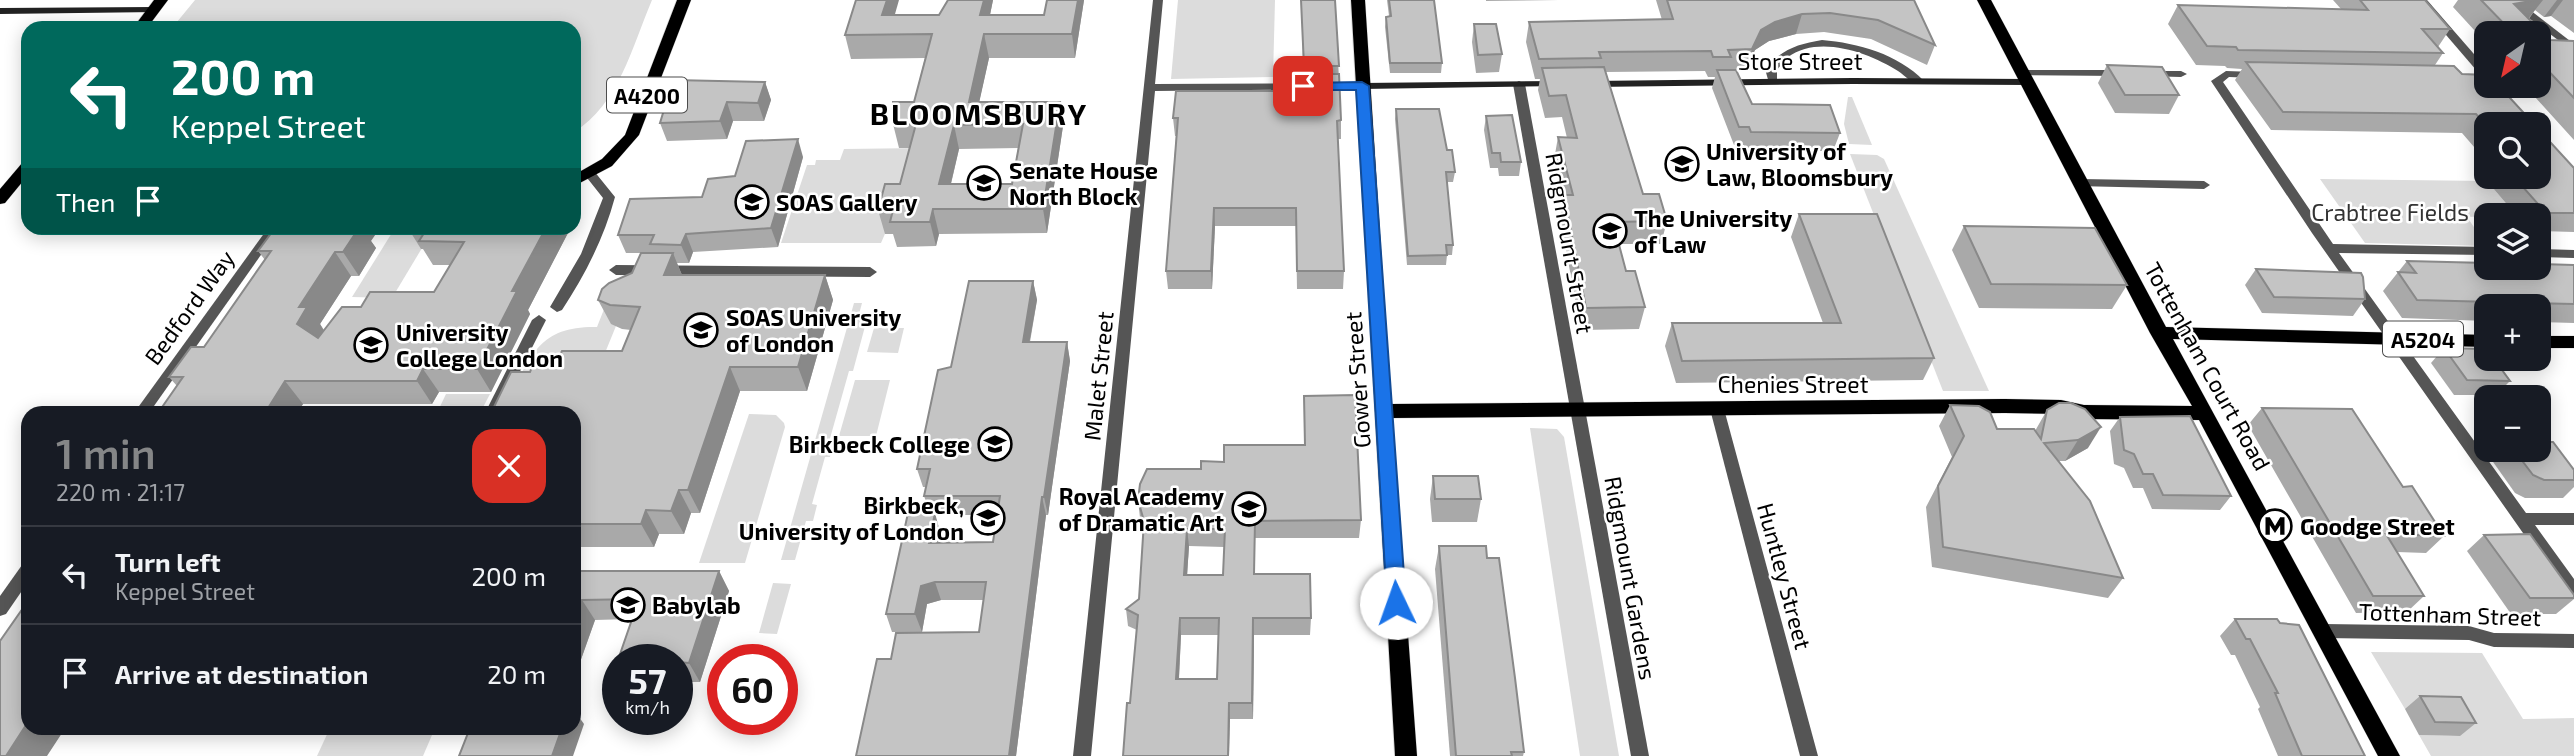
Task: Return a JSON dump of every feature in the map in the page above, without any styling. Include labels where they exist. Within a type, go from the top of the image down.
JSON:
[{"type":"main road","name":"A4200","points":[[581,178],[612,160],[632,135],[684,0]]},
{"type":"main road","name":"Gower Street","points":[[1358,0],[1406,756]]},
{"type":"main road","name":"Tottenham Court Road","points":[[1984,0],[2159,333],[2324,631],[2389,756]]},
{"type":"main road","points":[[144,21],[157,5]]},
{"type":"main road","points":[[0,199],[14,184]]},
{"type":"main road","name":"A5204","points":[[2159,333],[2474,341]]},
{"type":"main road","points":[[2551,342],[2574,342]]},
{"type":"main road","name":"Chenies Street","points":[[1384,411],[1992,406],[2061,407],[2084,412],[2203,413]]},
{"type":"street","name":"Malet Street","points":[[1082,756],[1157,0]]},
{"type":"street","points":[[2421,0],[2474,62]]},
{"type":"street","points":[[2510,0],[2574,49]]},
{"type":"street","points":[[0,11],[157,5]]},
{"type":"street","points":[[1773,81],[1772,69],[1779,57],[1801,47],[1826,44],[1847,46],[1884,56],[1918,81]]},
{"type":"street","points":[[2025,78],[2128,73]]},
{"type":"street","points":[[2141,74],[2181,74]]},
{"type":"street","points":[[2264,75],[2223,76],[2217,81],[2218,87],[2393,339],[2574,592]]},
{"type":"street","name":"Store Street","points":[[1362,86],[1773,81],[1987,84],[2025,78]]},
{"type":"street","name":"Ridgmount Street","points":[[1519,84],[1578,409]]},
{"type":"street","points":[[1149,88],[1362,86]]},
{"type":"street","points":[[557,307],[600,225],[609,197],[590,174]]},
{"type":"street","points":[[2080,183],[2204,185]]},
{"type":"street","name":"Bedford Way","points":[[146,406],[269,235]]},
{"type":"street","points":[[2329,247],[2474,251]]},
{"type":"street","points":[[2551,253],[2574,254]]},
{"type":"street","points":[[616,270],[870,272]]},
{"type":"street","points":[[712,289],[719,270]]},
{"type":"street","points":[[746,289],[754,270]]},
{"type":"street","points":[[496,406],[539,320]]},
{"type":"street","name":"Huntley Street","points":[[1717,408],[1809,756]]},
{"type":"street","name":"Ridgmount Gardens","points":[[1578,409],[1640,756]]},
{"type":"street","points":[[2522,519],[2574,519]]},
{"type":"street","points":[[0,610],[21,580]]},
{"type":"street","name":"Tottenham Street","points":[[2324,631],[2469,633],[2494,640],[2574,641]]},
{"type":"green space","points":[[195,0],[652,0],[613,90],[602,106],[581,126],[581,21],[178,21]]},
{"type":"green space","points":[[1178,0],[1275,0],[1273,77],[1171,79]]},
{"type":"green space","points":[[1848,97],[1852,97],[1872,145],[1849,144],[1844,124]]},
{"type":"green space","points":[[922,148],[881,243],[781,243],[807,165],[815,165],[816,160],[840,160],[844,149]]},
{"type":"green space","points":[[1850,154],[1877,155],[1884,159],[1989,391],[1943,391]]},
{"type":"green space","name":"Crabtree Fields","points":[[2320,179],[2474,181],[2474,189],[2494,189],[2506,203],[2474,203],[2474,217],[2467,217],[2474,227],[2474,246],[2365,243]]},
{"type":"green space","points":[[391,235],[430,235],[392,298],[352,297]]},
{"type":"green space","points":[[612,289],[616,326],[598,370],[510,396],[532,355],[551,337],[563,331],[597,327]]},
{"type":"green space","points":[[854,303],[862,303],[858,318],[867,319],[829,442],[833,443],[830,457],[825,457],[812,504],[817,505],[813,521],[806,521],[795,560],[781,560]]},
{"type":"green space","points":[[874,328],[904,328],[898,353],[867,352]]},
{"type":"green space","points":[[855,380],[890,380],[876,436],[839,436]]},
{"type":"green space","points":[[446,394],[490,394],[484,406],[440,406]]},
{"type":"green space","points":[[749,414],[776,415],[785,427],[745,563],[699,563]]},
{"type":"green space","points":[[1530,428],[1557,429],[1564,437],[1619,756],[1580,756]]},
{"type":"green space","points":[[773,583],[791,584],[777,634],[759,633]]},
{"type":"green space","points":[[2371,652],[2482,653],[2523,719],[2574,718],[2574,756],[2431,756],[2419,735],[2459,736],[2445,710],[2405,709]]},
{"type":"green space","points":[[327,735],[432,735],[423,756],[317,756]]},
{"type":"building","points":[[856,0],[887,0],[882,15],[939,15],[948,0],[984,0],[980,15],[1044,15],[1047,0],[1078,0],[1072,34],[984,34],[969,102],[1060,102],[1043,209],[933,209],[930,222],[890,222],[893,210],[878,210],[885,184],[900,184],[916,124],[893,124],[893,102],[914,102],[932,34],[845,35]],"holes":[[[1023,124],[1012,184],[939,184],[954,125]]]},
{"type":"building","points":[[1301,0],[1335,0],[1339,66],[1304,66]]},
{"type":"building","points":[[1389,0],[1434,0],[1442,63],[1390,63],[1386,17],[1391,16]]},
{"type":"building","points":[[1667,0],[1914,0],[1935,45],[1878,20],[1830,13],[1802,14],[1775,22],[1761,30],[1752,49],[1728,50],[1731,57],[1713,57],[1711,51],[1599,52],[1601,58],[1539,59],[1529,22],[1673,19]]},
{"type":"building","points":[[2360,0],[2425,0],[2450,29],[2422,29],[2443,53],[2238,50],[2236,47],[2207,46],[2178,5],[2368,10]]},
{"type":"building","points":[[2481,0],[2536,0],[2514,4],[2531,21],[2501,21]]},
{"type":"building","points":[[1474,24],[1496,24],[1502,54],[1478,55]]},
{"type":"building","points":[[2552,40],[2574,41],[2574,98],[2552,75]]},
{"type":"building","points":[[2246,62],[2454,66],[2462,74],[2474,74],[2474,98],[2510,98],[2523,112],[2474,114],[2283,112]]},
{"type":"building","points":[[2107,65],[2162,67],[2179,95],[2125,95]]},
{"type":"building","points":[[1604,67],[1643,194],[1659,194],[1667,221],[1613,222],[1626,271],[1635,271],[1645,307],[1586,308],[1564,195],[1573,195],[1558,137],[1577,138],[1566,95],[1549,96],[1542,68]]},
{"type":"building","points":[[1717,70],[1736,70],[1752,104],[1830,105],[1840,133],[1751,132],[1749,127],[1739,127]]},
{"type":"building","points":[[1304,74],[1339,74],[1341,120],[1337,121],[1344,271],[1297,271],[1296,208],[1214,208],[1211,271],[1166,271],[1178,118],[1173,118],[1176,91],[1305,91]]},
{"type":"building","points":[[673,80],[765,82],[758,103],[727,102],[720,121],[660,123]]},
{"type":"building","points":[[1396,109],[1439,109],[1447,150],[1452,150],[1455,172],[1446,172],[1453,245],[1446,245],[1447,255],[1408,256]]},
{"type":"building","points":[[1512,115],[1521,162],[1501,162],[1500,153],[1492,153],[1486,116]]},
{"type":"building","points":[[798,139],[771,228],[686,234],[681,245],[650,244],[654,235],[618,235],[630,199],[702,197],[708,179],[735,176],[746,141]]},
{"type":"building","points":[[2551,143],[2574,168],[2574,213],[2551,213],[2551,203],[2537,203],[2525,189],[2551,189]]},
{"type":"building","points":[[1799,214],[1877,214],[1934,358],[1682,361],[1672,323],[1841,323]]},
{"type":"building","points":[[1964,226],[2095,228],[2127,285],[1991,284]]},
{"type":"building","points":[[270,235],[354,235],[343,252],[335,252],[299,307],[307,307],[297,324],[318,338],[342,307],[361,307],[370,292],[434,292],[464,242],[419,241],[423,235],[542,235],[512,291],[517,291],[477,369],[423,369],[417,381],[285,381],[269,406],[163,406],[183,377],[169,377],[191,347],[204,347],[271,251],[258,251]]},
{"type":"building","points":[[641,253],[673,253],[664,275],[825,275],[798,367],[730,367],[688,490],[679,490],[671,511],[646,510],[641,524],[581,524],[581,406],[494,406],[511,372],[530,372],[536,357],[559,357],[562,351],[622,351],[640,307],[610,305],[598,300],[602,289],[609,283],[632,273]]},
{"type":"building","points":[[2407,261],[2474,263],[2474,280],[2551,280],[2551,264],[2574,265],[2574,304],[2551,303],[2551,294],[2474,294],[2474,301],[2417,300],[2398,272],[2416,273]]},
{"type":"building","points":[[2256,269],[2361,273],[2365,299],[2274,297]]},
{"type":"building","name":"Birkbeck, University of London","points":[[969,281],[1033,281],[1023,342],[1067,342],[1042,497],[1009,756],[856,756],[877,659],[891,659],[896,633],[979,632],[986,582],[935,582],[921,586],[915,614],[886,614],[908,513],[935,513],[929,543],[993,542],[1000,496],[924,496],[930,469],[917,469],[938,370],[951,367]]},
{"type":"building","points":[[2444,348],[2474,349],[2474,371],[2503,371],[2510,381],[2467,380]]},
{"type":"building","points":[[1355,395],[1361,520],[1255,521],[1254,574],[1310,574],[1311,618],[1253,618],[1252,703],[1229,703],[1228,756],[1123,756],[1138,615],[1126,609],[1139,599],[1144,521],[1138,500],[1140,484],[1147,469],[1201,469],[1201,461],[1224,462],[1224,445],[1305,445],[1304,396]],"holes":[[[1187,529],[1225,529],[1223,575],[1184,575]],[[1180,618],[1219,618],[1217,679],[1176,679]]]},
{"type":"building","points":[[2059,403],[2071,403],[2085,409],[2101,427],[2078,440],[2044,443],[2090,501],[2123,578],[1943,547],[1938,486],[1964,436],[1950,405],[1979,406],[1990,412],[1997,429],[2034,429],[2041,439],[2047,410]]},
{"type":"building","points":[[2262,408],[2352,409],[2403,487],[2412,486],[2444,536],[2386,534],[2424,596],[2373,596]]},
{"type":"building","points":[[2190,416],[2231,496],[2163,495],[2153,474],[2143,474],[2134,454],[2124,450],[2120,417]]},
{"type":"building","points":[[2553,442],[2574,470],[2574,480],[2544,480],[2533,475],[2523,462],[2551,462]]},
{"type":"building","points":[[1433,476],[1478,476],[1481,499],[1435,499]]},
{"type":"building","points":[[2530,534],[2574,598],[2530,598],[2484,535]]},
{"type":"building","points":[[1439,546],[1486,546],[1487,558],[1499,558],[1524,752],[1511,752],[1512,756],[1456,756]]},
{"type":"building","points":[[581,571],[719,571],[693,651],[693,644],[624,644],[639,599],[582,600],[581,603]]},
{"type":"building","points":[[21,611],[21,733],[6,756],[0,756],[0,641]]},
{"type":"building","points":[[2235,619],[2277,619],[2280,623],[2299,625],[2365,756],[2302,756],[2275,693],[2278,693],[2250,639],[2246,639]]},
{"type":"building","points":[[2420,696],[2461,697],[2476,723],[2435,722]]},
{"type":"building","points":[[467,735],[560,735],[552,756],[459,756]]},
{"type":"place","name":"University of Law, Bloomsbury","points":[[1682,164]]},
{"type":"place","name":"Senate House North Block","points":[[984,183]]},
{"type":"place","name":"SOAS Gallery","points":[[752,202]]},
{"type":"place","name":"The University of Law","points":[[1610,231]]},
{"type":"place","name":"SOAS University of London","points":[[701,330]]},
{"type":"place","name":"University College London","points":[[371,345]]},
{"type":"place","name":"Birkbeck College","points":[[995,444]]},
{"type":"place","name":"Royal Academy of Dramatic Art","points":[[1249,509]]},
{"type":"place","name":"Birkbeck, University of London","points":[[988,518]]},
{"type":"place","name":"Goodge Street","points":[[2275,526]]},
{"type":"place","name":"Babylab","points":[[628,605]]},
{"type":"district","name":"BLOOMSBURY","points":[[979,113]]},
{"type":"route","points":[[1303,86],[1362,86],[1396,603]]}]
